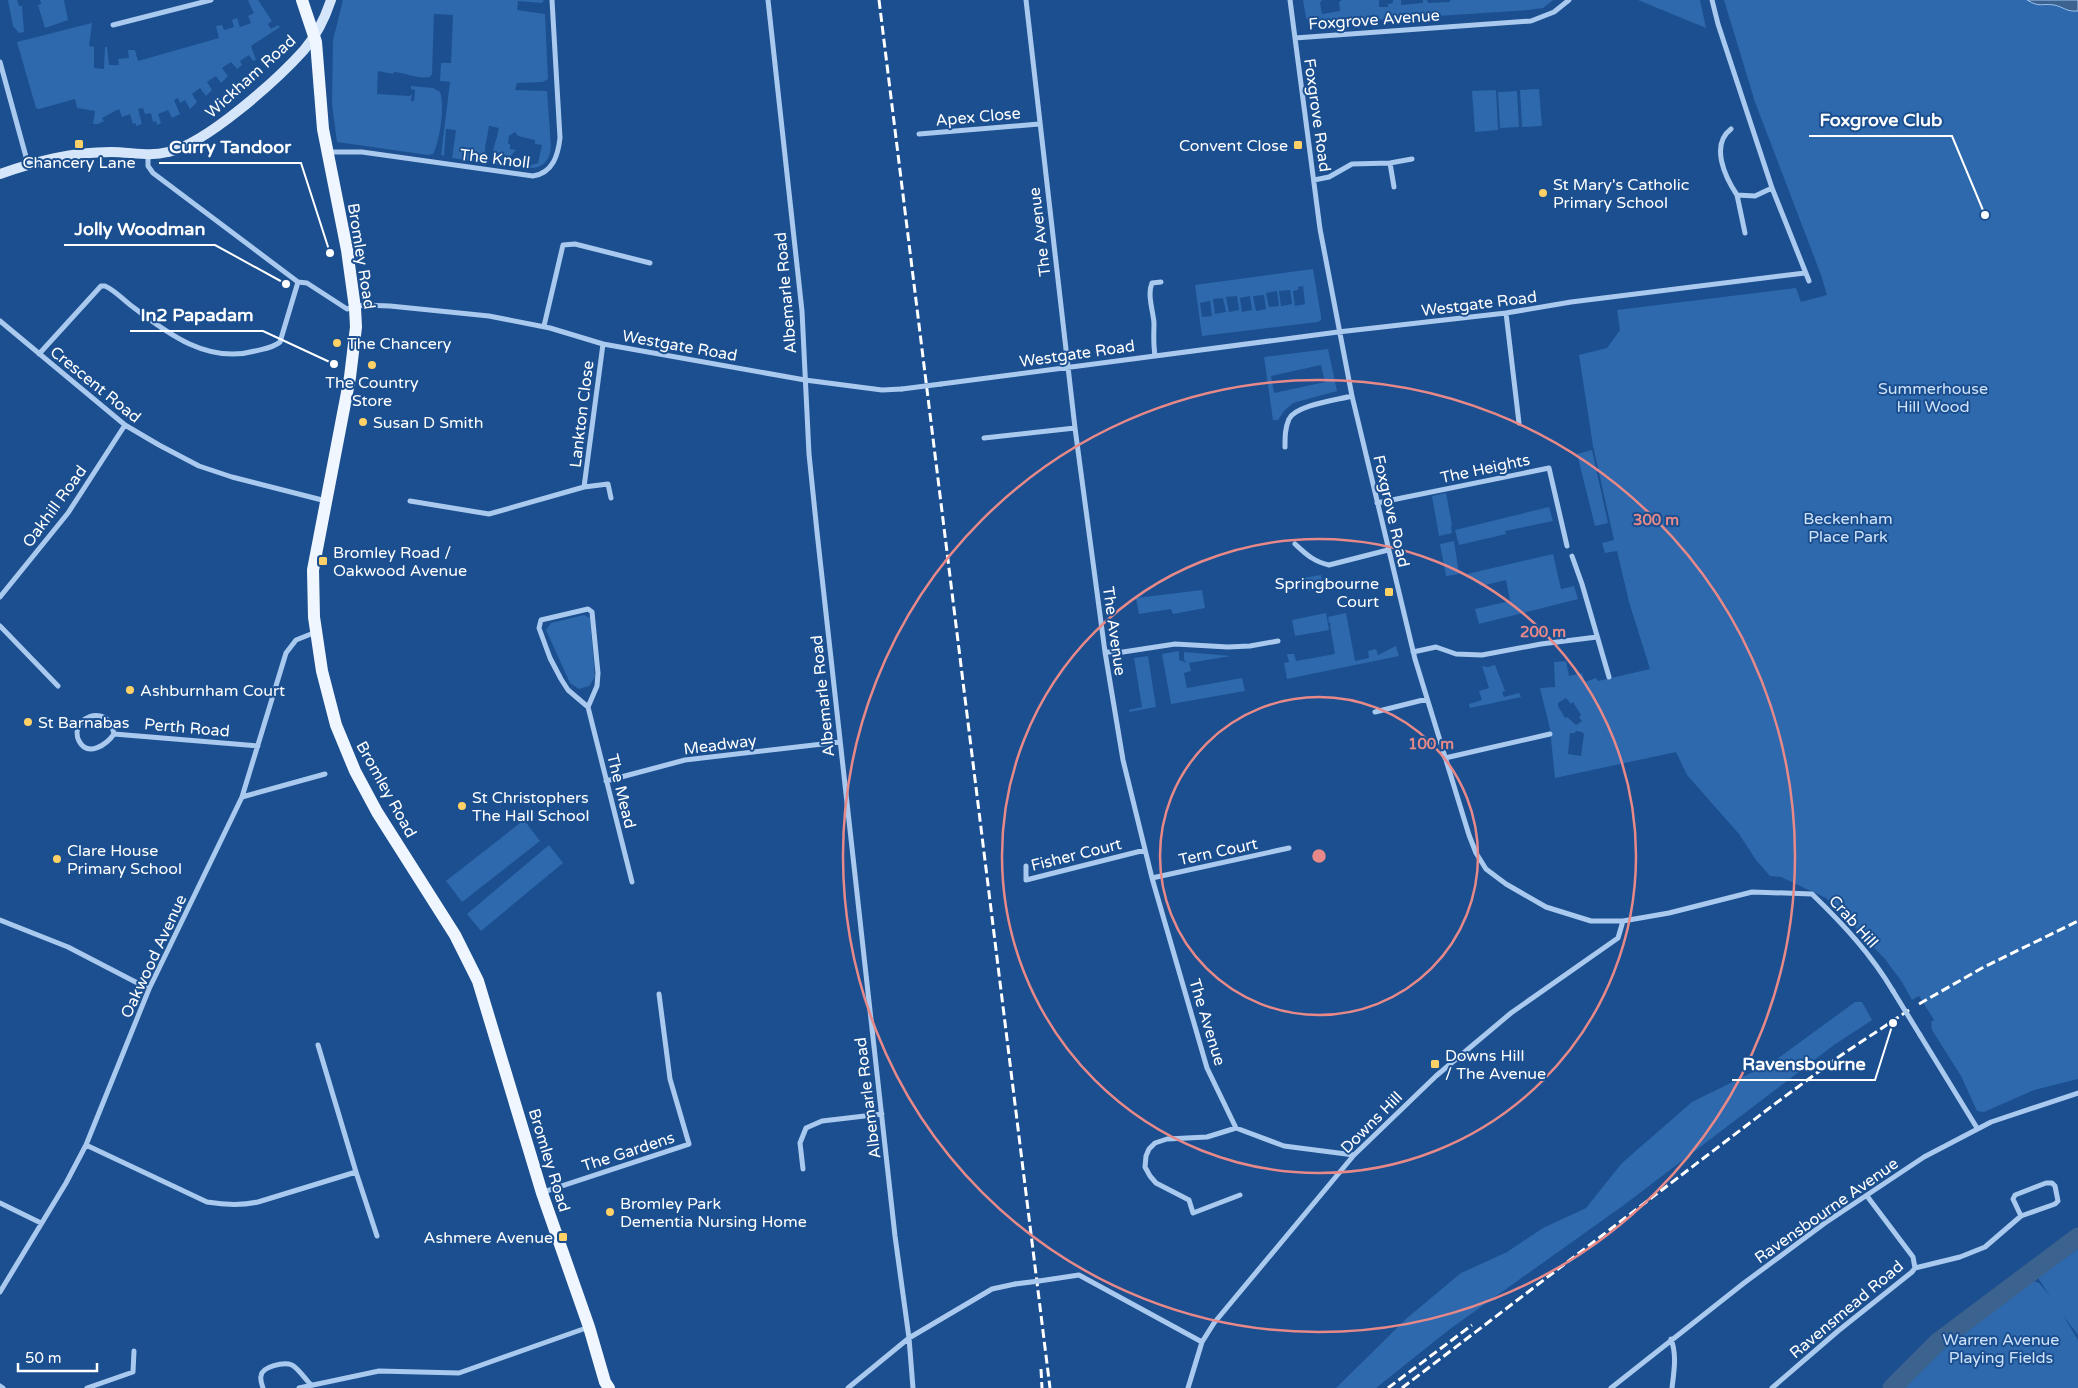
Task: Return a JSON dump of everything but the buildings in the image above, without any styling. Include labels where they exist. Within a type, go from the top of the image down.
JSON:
[{"type":"main road","name":"Bromley Road","points":[[302,0],[314,35],[326,152],[343,224],[356,327],[350,377],[313,570],[312,589],[316,632],[331,708],[350,762],[378,812],[455,935],[478,981],[542,1193],[589,1327],[605,1382],[609,1388]]},
{"type":"main road","points":[[314,35],[331,0]]},
{"type":"main road","name":"Wickham Road","points":[[0,174],[51,158],[114,152],[148,155],[178,150],[207,134],[279,74],[304,50],[314,35]]},
{"type":"street","points":[[113,25],[211,0]]},
{"type":"street","name":"The Knoll","points":[[326,152],[349,151],[533,176],[543,173],[554,163],[560,138],[552,0]]},
{"type":"street","name":"Albemarle Road","points":[[768,0],[802,311],[817,532],[895,1236],[910,1338],[913,1388]]},
{"type":"street","name":"The Avenue","points":[[1026,0],[1074,428],[1105,652],[1124,760],[1152,878],[1207,1068],[1236,1128]]},
{"type":"street","name":"Foxgrove Road","points":[[1290,0],[1320,229],[1338,332],[1413,652],[1469,835],[1476,853],[1486,869],[1506,884],[1546,907],[1591,921],[1624,921]]},
{"type":"street","name":"Foxgrove Avenue","points":[[1295,38],[1531,21],[1554,12],[1569,0]]},
{"type":"street","points":[[1712,0],[1721,34],[1772,188],[1809,281]]},
{"type":"street","points":[[0,62],[28,164]]},
{"type":"street","name":"Apex Close","points":[[919,134],[1039,124]]},
{"type":"street","points":[[1731,129],[1722,138],[1721,160],[1727,181],[1737,195],[1745,233]]},
{"type":"street","points":[[148,155],[147,162],[153,173],[298,282],[307,283],[347,309],[355,308]]},
{"type":"street","points":[[1314,180],[1329,177],[1352,164],[1390,163],[1412,159]]},
{"type":"street","points":[[1390,163],[1394,187]]},
{"type":"street","points":[[1737,195],[1755,196],[1772,188]]},
{"type":"street","points":[[544,326],[563,245],[575,244],[650,263]]},
{"type":"street","name":"Westgate Road","points":[[355,308],[390,306],[489,316],[544,326],[603,344],[806,380],[882,390],[942,384],[1338,332],[1506,313],[1571,302],[1805,272]]},
{"type":"street","points":[[39,354],[101,286],[110,288],[149,318],[190,344],[210,353],[244,354],[274,346],[280,342],[298,282]]},
{"type":"street","points":[[1154,355],[1152,336],[1154,324],[1150,290],[1152,283],[1161,282]]},
{"type":"street","points":[[1506,313],[1519,424]]},
{"type":"street","name":"Crescent Road","points":[[0,321],[125,426],[199,466],[232,477],[326,501]]},
{"type":"street","name":"Lankton Close","points":[[584,487],[603,344]]},
{"type":"street","points":[[1285,447],[1286,428],[1290,417],[1298,410],[1352,396]]},
{"type":"street","name":"Oakhill Road","points":[[0,597],[68,513],[125,426]]},
{"type":"street","points":[[984,438],[1074,428]]},
{"type":"street","name":"The Heights","points":[[1377,503],[1549,468],[1567,546]]},
{"type":"street","name":"Lankton Close","points":[[410,501],[489,514],[584,487],[608,484],[611,498]]},
{"type":"street","points":[[1296,544],[1309,557],[1319,563],[1329,565],[1388,550]]},
{"type":"street","points":[[1572,556],[1609,677]]},
{"type":"street","points":[[588,609],[592,612],[598,673],[597,686],[588,707],[568,690],[561,679],[538,628],[541,620],[588,609]]},
{"type":"street","points":[[0,626],[58,686]]},
{"type":"street","name":"Oakwood Avenue","points":[[0,1292],[66,1183],[86,1145],[149,989],[242,797],[289,648],[296,640],[316,632]]},
{"type":"street","points":[[1413,652],[1436,647],[1456,654],[1482,655],[1541,644],[1597,638]]},
{"type":"street","points":[[1105,652],[1123,652],[1175,644],[1250,646],[1278,641]]},
{"type":"street","points":[[1375,712],[1427,699]]},
{"type":"street","name":"The Mead","points":[[588,707],[632,882]]},
{"type":"street","points":[[94,716],[107,719],[112,725],[114,734],[105,745],[95,749],[86,747],[79,740],[78,731],[80,723],[86,718],[94,716]]},
{"type":"street","name":"Perth Road","points":[[114,734],[258,746]]},
{"type":"street","points":[[1445,758],[1550,734]]},
{"type":"street","name":"Meadway","points":[[606,781],[685,760],[840,742]]},
{"type":"street","points":[[242,797],[325,774]]},
{"type":"street","name":"Tern Court","points":[[1152,878],[1289,848]]},
{"type":"street","name":"Fisher Court","points":[[1026,866],[1026,880],[1145,850]]},
{"type":"street","name":"Crab Hill","points":[[1624,921],[1669,913],[1752,892],[1812,894],[1845,925],[1867,952],[1977,1128]]},
{"type":"street","points":[[0,920],[68,947],[149,989]]},
{"type":"street","name":"Downs Hill","points":[[1188,1388],[1202,1342],[1214,1324],[1354,1155],[1436,1076],[1476,1041],[1511,1013],[1618,938],[1624,921]]},
{"type":"street","name":"The Gardens","points":[[542,1193],[689,1144],[670,1078],[659,994]]},
{"type":"street","points":[[318,1045],[376,1236]]},
{"type":"street","name":"Ravensbourne Avenue","points":[[1611,1388],[1671,1339],[1810,1234],[1924,1157],[1977,1128],[2078,1093]]},
{"type":"street","points":[[803,1169],[800,1143],[806,1128],[813,1123],[882,1114]]},
{"type":"street","points":[[1240,1196],[1193,1213],[1188,1200],[1156,1183],[1145,1167],[1146,1156],[1155,1143],[1167,1140],[1207,1137],[1236,1128],[1284,1146],[1354,1155]]},
{"type":"street","points":[[86,1145],[207,1202],[225,1205],[244,1205],[258,1202],[356,1172]]},
{"type":"street","points":[[1915,1268],[1960,1257],[1985,1247],[2021,1216],[2058,1201],[2055,1186],[2052,1183],[2046,1183],[2015,1195],[2013,1199],[2021,1216]]},
{"type":"street","name":"Ravensmead Road","points":[[1772,1388],[1915,1268],[1913,1257],[1867,1196]]},
{"type":"street","points":[[0,1203],[41,1223]]},
{"type":"street","points":[[848,1388],[910,1338],[992,1289],[1080,1275],[1202,1342]]},
{"type":"street","points":[[299,1388],[379,1371],[459,1373],[589,1327]]},
{"type":"street","points":[[1671,1339],[1674,1347],[1675,1361],[1672,1388]]},
{"type":"street","points":[[87,1388],[134,1372],[134,1351]]},
{"type":"street","points":[[263,1388],[260,1377],[263,1371],[286,1364],[293,1366],[311,1385]]},
{"type":"green space","points":[[8,0],[17,0],[19,6],[22,6],[24,32],[19,33],[13,26]]},
{"type":"green space","points":[[40,0],[64,0],[68,20],[45,28],[38,5],[41,4]]},
{"type":"green space","points":[[249,0],[258,0],[272,21],[268,24],[271,29],[278,25],[280,27],[251,46],[256,60],[253,61],[249,55],[240,61],[242,65],[237,69],[231,62],[222,68],[228,76],[221,83],[216,76],[207,82],[212,90],[206,96],[200,88],[192,94],[197,102],[190,109],[185,100],[180,103],[178,98],[174,100],[180,114],[172,118],[168,110],[158,114],[161,123],[157,125],[156,121],[153,122],[151,113],[145,114],[143,108],[138,109],[142,124],[136,126],[136,123],[133,124],[130,114],[122,117],[119,109],[102,118],[104,121],[93,124],[95,111],[77,108],[75,99],[39,109],[36,108],[17,42],[92,23],[89,46],[94,47],[94,68],[104,69],[105,47],[107,47],[109,65],[119,65],[118,59],[129,58],[128,50],[135,50],[138,61],[219,38],[216,26],[222,25],[224,30],[234,27],[232,20],[237,18],[240,27],[251,23],[248,16],[254,13]]},
{"type":"green space","points":[[343,0],[544,0],[542,3],[518,1],[517,10],[545,14],[548,79],[543,82],[517,83],[515,90],[547,91],[551,147],[547,160],[537,167],[528,168],[538,163],[542,145],[535,144],[535,140],[518,136],[515,132],[509,136],[508,144],[510,144],[510,149],[516,150],[503,165],[492,164],[493,150],[499,128],[489,126],[485,148],[486,163],[452,158],[456,130],[446,129],[444,156],[441,155],[450,82],[440,81],[441,63],[451,63],[453,15],[434,14],[432,74],[430,77],[378,71],[377,94],[410,96],[412,94],[411,101],[414,101],[415,90],[411,89],[411,86],[433,88],[440,92],[442,106],[441,123],[438,141],[433,154],[428,155],[337,142],[332,104],[333,40]]},
{"type":"green space","points":[[1303,0],[1322,0],[1320,3],[1322,14],[1340,11],[1339,2],[1342,0],[1379,0],[1379,7],[1388,7],[1388,4],[1393,3],[1393,0],[1401,0],[1401,5],[1423,3],[1423,0],[1427,0],[1428,3],[1450,2],[1450,0],[1553,0],[1543,8],[1528,10],[1314,24],[1306,18]]},
{"type":"green space","points":[[1638,0],[1700,0],[1706,28]]},
{"type":"green space","name":"Beckenham Place Park","points":[[1724,0],[2078,0],[2078,1079],[2034,1090],[1984,1112],[1977,1111],[1961,1076],[1932,1030],[1931,1022],[1934,1020],[1919,996],[1912,1000],[1902,982],[1885,959],[1826,898],[1781,877],[1770,876],[1756,860],[1739,834],[1687,775],[1676,752],[1555,778],[1550,729],[1540,688],[1555,687],[1554,662],[1566,661],[1569,676],[1582,673],[1585,682],[1596,678],[1598,681],[1650,669],[1629,602],[1617,551],[1605,553],[1602,543],[1614,540],[1593,446],[1579,355],[1607,348],[1620,330],[1617,310],[1796,288],[1801,302],[1827,295],[1755,102]],"holes":[[[1566,698],[1571,704],[1573,702],[1581,715],[1579,717],[1582,721],[1576,725],[1567,717],[1565,718],[1558,706],[1558,703]],[[1576,731],[1584,734],[1581,756],[1568,754],[1570,733],[1575,733]]]},
{"type":"green space","points":[[1539,89],[1542,126],[1522,127],[1520,90]]},
{"type":"green space","points":[[1496,90],[1498,130],[1475,132],[1472,91]]},
{"type":"green space","points":[[1517,91],[1519,127],[1500,128],[1498,92]]},
{"type":"green space","points":[[1313,269],[1321,320],[1318,322],[1202,336],[1195,285]],"holes":[[[1303,286],[1305,304],[1295,306],[1293,291],[1298,290],[1298,287]],[[1290,290],[1292,304],[1281,306],[1279,291]],[[1277,291],[1279,306],[1269,307],[1266,293]],[[1264,295],[1266,309],[1256,311],[1253,296]],[[1237,296],[1239,310],[1229,312],[1226,297]],[[1250,296],[1252,310],[1242,312],[1240,298]],[[1223,298],[1226,312],[1215,314],[1213,299]],[[1210,301],[1212,316],[1202,317],[1200,303]]]},
{"type":"green space","points":[[1328,349],[1337,391],[1293,403],[1278,420],[1273,420],[1264,357]],"holes":[[[1321,365],[1325,382],[1274,393],[1271,376]]]},
{"type":"green space","points":[[1592,450],[1608,523],[1595,526],[1577,454]]},
{"type":"green space","points":[[1446,493],[1452,533],[1439,536],[1432,496]]},
{"type":"green space","points":[[1549,507],[1553,521],[1505,531],[1506,534],[1459,545],[1455,530]]},
{"type":"green space","points":[[1454,541],[1459,574],[1446,576],[1440,544]]},
{"type":"green space","points":[[1553,554],[1561,589],[1574,586],[1578,599],[1479,624],[1475,609],[1510,601],[1506,580],[1481,586],[1467,574]]},
{"type":"green space","points":[[1321,575],[1323,588],[1307,591],[1304,578]]},
{"type":"green space","points":[[1202,590],[1205,608],[1173,614],[1171,609],[1139,614],[1136,598]]},
{"type":"green space","points":[[1326,613],[1329,630],[1295,636],[1292,620]]},
{"type":"green space","points":[[1346,613],[1355,661],[1369,658],[1368,651],[1376,649],[1378,655],[1396,646],[1399,656],[1287,679],[1284,663],[1289,662],[1287,654],[1294,654],[1296,661],[1335,654],[1331,623],[1329,623],[1328,617]]},
{"type":"green space","points":[[584,615],[590,618],[595,677],[589,686],[579,689],[570,683],[546,630],[551,623]]},
{"type":"green space","points":[[1179,651],[1179,660],[1187,663],[1184,660],[1184,652],[1231,656],[1189,663],[1191,671],[1184,673],[1187,688],[1242,678],[1245,691],[1171,704],[1162,654]]},
{"type":"green space","points":[[1148,656],[1156,707],[1129,712],[1129,710],[1142,707],[1134,658]]},
{"type":"green space","points":[[1495,665],[1505,691],[1502,692],[1504,697],[1519,693],[1521,697],[1470,708],[1469,704],[1482,700],[1479,691],[1489,688],[1482,666]]},
{"type":"green space","points":[[524,820],[540,841],[462,902],[446,881]]},
{"type":"green space","points":[[549,845],[563,863],[481,931],[467,914]]},
{"type":"green space","points":[[1855,1002],[1862,1002],[1872,1020],[1834,1045],[1624,1205],[1450,1329],[1376,1388],[1336,1388],[1407,1318],[1461,1273],[1507,1252],[1543,1228],[1586,1208],[1622,1163],[1692,1102],[1773,1062]]},
{"type":"green space","name":"Warren Avenue Playing Fields","points":[[2078,1249],[2078,1335],[2063,1315],[2078,1340],[2078,1388],[1893,1388],[1945,1337],[2014,1291],[2028,1279],[2039,1283],[2050,1296],[2038,1278]]},
{"type":"shaded area","points":[[2027,0],[2078,0],[2078,11],[2054,5],[2038,5]]},
{"type":"waterway","points":[[1892,1388],[1938,1342],[2078,1237]]},
{"type":"railway","points":[[879,0],[1050,1388]]},
{"type":"railway","points":[[1919,1004],[1982,968],[2078,921]]},
{"type":"railway","points":[[1402,1388],[1772,1106],[1840,1056],[1909,1010]]},
{"type":"railway","points":[[1388,1388],[1472,1325]]},
{"type":"railway","points":[[1041,1369],[1042,1388]]},
{"type":"place","name":"Chancery Lane","points":[[79,144]]},
{"type":"place","name":"Convent Close","points":[[1298,145]]},
{"type":"place","name":"St Mary's Catholic Primary School","points":[[1543,193]]},
{"type":"place","name":"Foxgrove Club","points":[[1985,215]]},
{"type":"place","name":"Curry Tandoor","points":[[330,253]]},
{"type":"place","name":"Jolly Woodman","points":[[286,284]]},
{"type":"place","name":"The Chancery","points":[[337,343]]},
{"type":"place","name":"In2 Papadam","points":[[334,364]]},
{"type":"place","name":"The Country Store","points":[[372,365]]},
{"type":"place","name":"Susan D Smith","points":[[363,422]]},
{"type":"place","name":"Bromley Road / Oakwood Avenue","points":[[323,561]]},
{"type":"place","name":"Springbourne Court","points":[[1389,592]]},
{"type":"place","name":"Ashburnham Court","points":[[130,690]]},
{"type":"place","name":"St Barnabas","points":[[28,722]]},
{"type":"place","name":"St Christophers The Hall School","points":[[462,806]]},
{"type":"place","name":"Clare House Primary School","points":[[57,859]]},
{"type":"place","name":"Ravensbourne","points":[[1893,1023]]},
{"type":"place","name":"Downs Hill / The Avenue","points":[[1435,1064]]},
{"type":"place","name":"Bromley Park Dementia Nursing Home","points":[[610,1212]]},
{"type":"place","name":"Ashmere Avenue","points":[[563,1237]]},
{"type":"park label","name":"Summerhouse Hill Wood","points":[[1933,397]]}]
